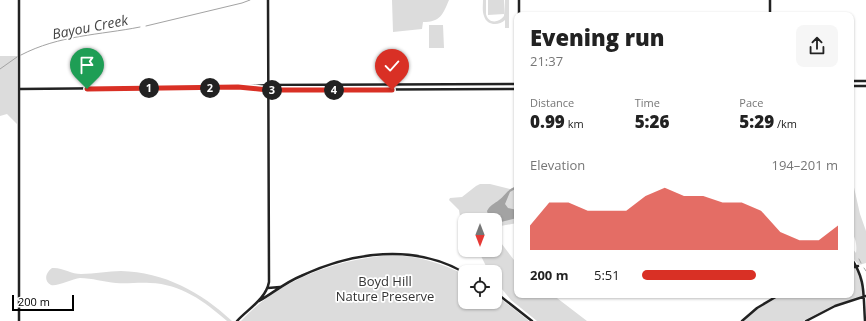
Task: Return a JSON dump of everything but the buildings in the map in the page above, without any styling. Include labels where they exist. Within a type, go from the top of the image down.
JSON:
[{"type":"street","points":[[18,0],[19,321]]},
{"type":"street","points":[[237,321],[262,297],[268,288],[268,0]]},
{"type":"street","points":[[519,0],[519,12]]},
{"type":"street","points":[[770,0],[770,12]]},
{"type":"street","points":[[854,81],[866,81]]},
{"type":"street","points":[[18,89],[514,84]]},
{"type":"street","points":[[854,86],[866,86]]},
{"type":"street","points":[[238,87],[268,90],[514,89]]},
{"type":"street","points":[[255,304],[300,276],[326,265],[353,257],[379,253],[399,254],[426,258],[444,263],[458,270]]},
{"type":"street","points":[[854,261],[859,266],[865,282],[865,321]]},
{"type":"street","points":[[854,267],[859,266]]},
{"type":"street","points":[[268,288],[282,286]]},
{"type":"street","points":[[806,321],[835,306],[866,296]]},
{"type":"street","points":[[502,297],[532,321]]},
{"type":"street","points":[[742,321],[757,308],[775,298]]},
{"type":"green space","points":[[392,0],[449,0],[443,13],[438,19],[423,22],[422,29],[393,32]]},
{"type":"green space","points":[[483,0],[486,0],[486,14],[489,20],[497,21],[504,16],[505,0],[509,0],[509,28],[505,28],[505,20],[497,24],[488,22],[483,14]]},
{"type":"green space","points":[[488,0],[504,0],[504,14],[488,15]]},
{"type":"green space","points":[[429,25],[443,25],[444,48],[429,48]]},
{"type":"green space","points":[[0,56],[17,56],[17,124],[7,114],[0,116]]},
{"type":"green space","points":[[480,184],[490,184],[510,189],[514,187],[514,224],[502,226],[502,213],[459,213],[459,210],[449,200],[450,198],[462,197]]},
{"type":"green space","points":[[854,187],[860,214],[866,231],[866,263],[859,265],[854,259],[854,251],[856,253]]},
{"type":"green space","points":[[502,244],[514,260],[514,298],[557,298],[587,321],[537,321],[511,300],[502,289],[502,265],[486,265],[482,257],[502,257]]},
{"type":"green space","name":"Boyd Hill Nature Preserve","points":[[392,255],[402,256],[439,264],[458,272],[458,309],[502,309],[502,300],[529,321],[241,321],[256,306],[291,283],[330,267],[371,257]]},
{"type":"green space","points":[[52,268],[81,274],[121,271],[152,275],[195,293],[208,301],[232,321],[227,321],[201,300],[192,295],[182,290],[161,284],[116,283],[80,278],[57,285],[51,285],[48,283],[46,276]]},
{"type":"green space","points":[[858,268],[862,277],[865,294],[862,297],[834,305],[803,321],[744,321],[757,309],[777,298],[854,298],[854,269]]},
{"type":"shaded area","points":[[514,188],[514,190],[510,192],[505,204],[508,208],[514,209],[514,219],[502,222],[502,213],[488,213],[487,211],[489,207]]},
{"type":"waterway","name":"Bayou Creek","points":[[146,26],[250,0]]},
{"type":"waterway","name":"Bayou Creek","points":[[21,55],[35,48],[65,39],[140,27]]},
{"type":"waterway","name":"Bayou Creek","points":[[0,69],[17,57]]},
{"type":"waterway","points":[[859,259],[861,263]]},
{"type":"route","points":[[87,89],[238,87],[268,90],[392,90]]}]
